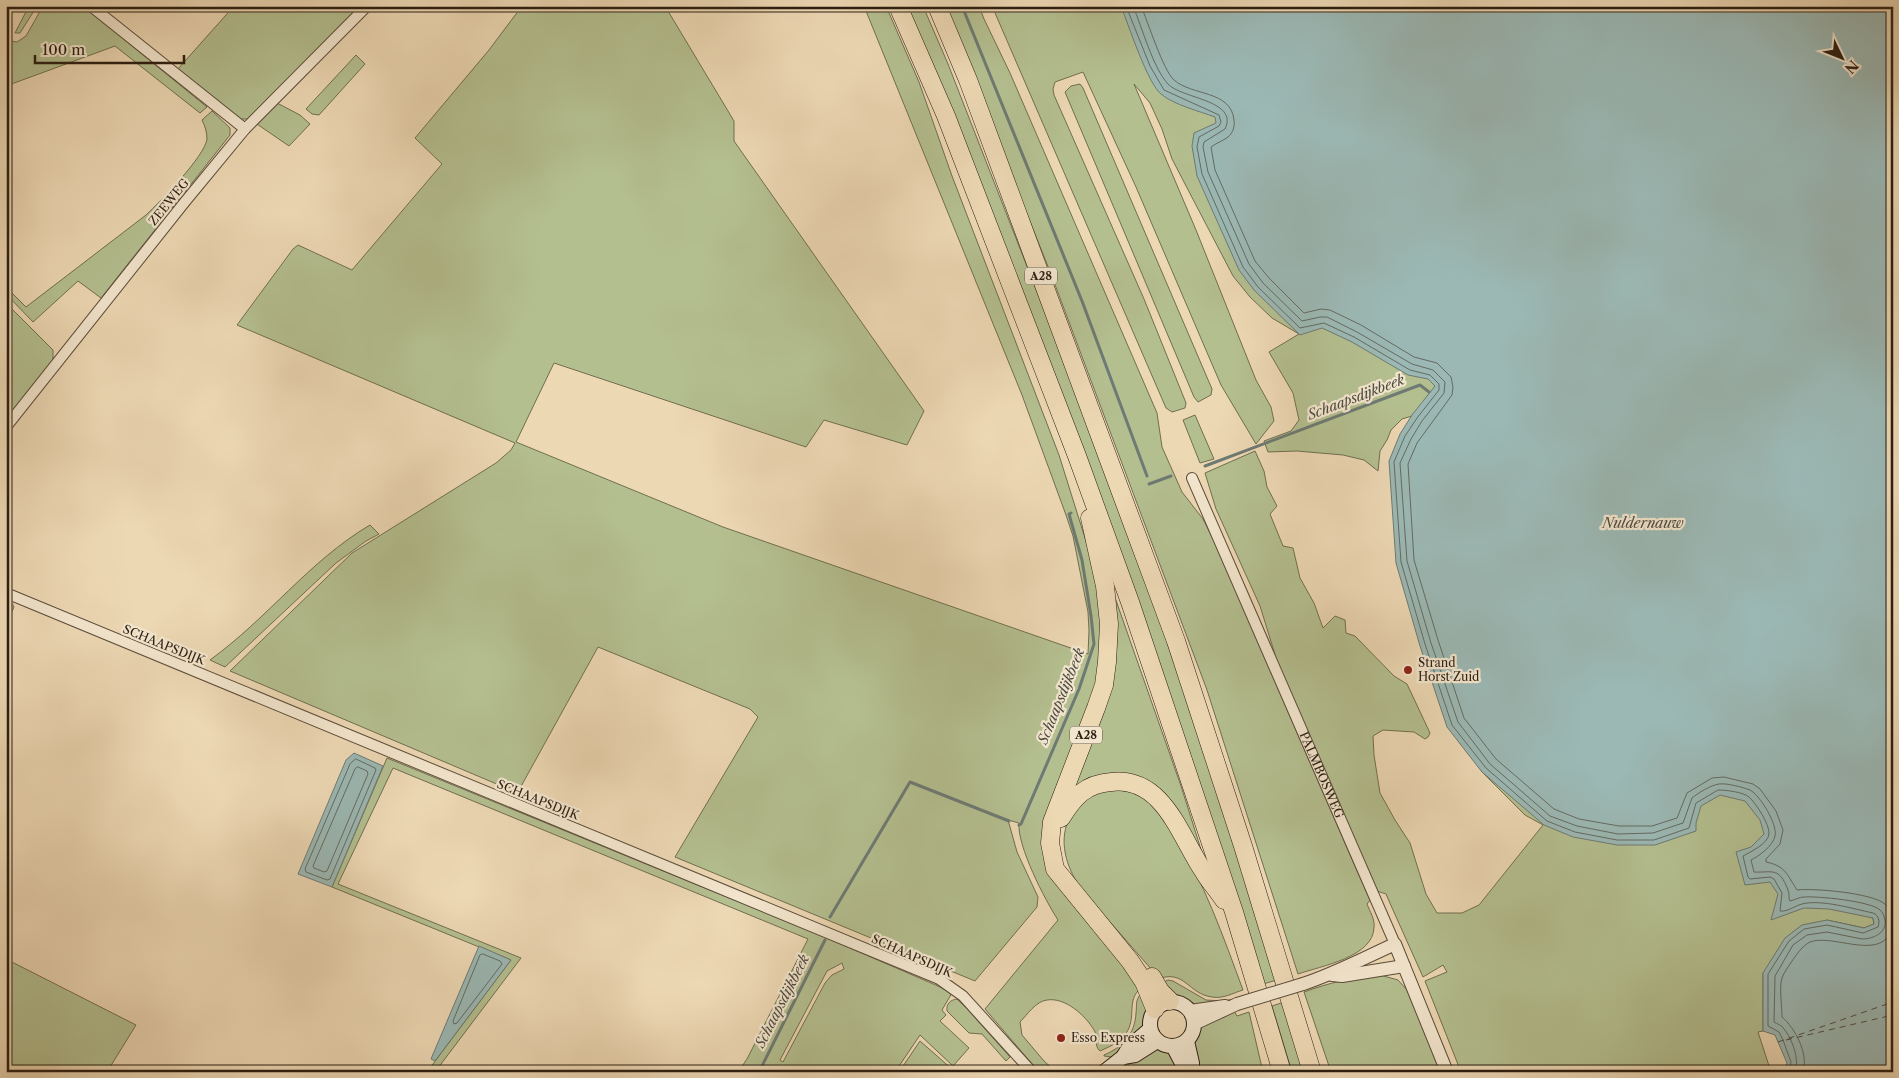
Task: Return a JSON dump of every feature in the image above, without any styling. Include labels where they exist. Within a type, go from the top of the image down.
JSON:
[{"type":"highway","name":"A28","points":[[898,6],[946,116],[1077,456],[1130,602],[1234,912],[1282,1072]]},
{"type":"highway","name":"A28","points":[[937,6],[968,80],[1173,631],[1243,846],[1312,1072]]},
{"type":"highway","name":"A28","points":[[1077,456],[1105,586],[1109,624],[1107,662],[1104,685],[1099,700],[1078,760],[1052,822],[1050,843],[1055,869],[1130,961],[1162,1005]]},
{"type":"highway","name":"A28","points":[[1162,1005],[1160,991],[1146,967],[1079,890],[1065,869],[1058,850],[1058,836],[1061,819],[1072,801],[1086,789],[1100,783],[1121,780],[1141,786],[1154,795],[1169,811],[1204,872],[1234,912]]},
{"type":"highway","name":"A28","points":[[1307,1055],[1318,1072]]},
{"type":"main road","points":[[1178,1002],[1185,1006],[1192,1018],[1191,1036],[1186,1041],[1173,1046],[1164,1045],[1153,1035],[1150,1018],[1162,1005],[1178,1002]]},
{"type":"main road","points":[[1104,1072],[1123,1057],[1129,1047],[1153,1035]]},
{"type":"main road","points":[[1173,1046],[1184,1068],[1190,1072],[1192,1063],[1186,1041]]},
{"type":"street","points":[[91,6],[245,129]]},
{"type":"street","name":"ZEEWEG","points":[[6,427],[245,129],[367,6]]},
{"type":"street","name":"PALMBOSWEG","points":[[1192,478],[1404,966],[1447,1072]]},
{"type":"street","name":"SCHAAPSDIJK","points":[[6,593],[939,980],[964,997],[1032,1072]]},
{"type":"street","points":[[1192,1018],[1329,975],[1394,944]]},
{"type":"street","points":[[1329,975],[1342,976],[1404,966]]},
{"type":"green space","points":[[29,6],[37,6],[20,33],[15,33]]},
{"type":"green space","points":[[43,6],[83,6],[207,107],[200,113],[115,46],[6,86],[6,38],[17,42],[26,36]]},
{"type":"green space","points":[[234,6],[360,6],[247,119],[238,119],[177,70]]},
{"type":"green space","points":[[522,6],[665,6],[734,121],[734,141],[924,411],[907,445],[824,420],[806,447],[554,363],[516,442],[723,527],[1088,654],[1088,612],[1073,536],[1066,515],[1022,395],[864,6],[886,6],[919,82],[952,176],[1059,455],[1089,551],[1103,616],[1097,684],[1042,845],[1143,987],[1138,991],[1133,1001],[1130,1024],[1126,1034],[1116,1043],[1100,1051],[1097,1046],[1095,1033],[1090,1024],[1074,1008],[1061,1001],[1047,1000],[1039,1003],[1020,1022],[1022,1035],[1054,1070],[1078,1068],[1080,1069],[1079,1072],[1039,1072],[985,1009],[1058,920],[1039,887],[1027,859],[1022,845],[1019,823],[1008,820],[1017,852],[1038,897],[1037,907],[975,981],[675,857],[758,717],[750,709],[598,647],[519,790],[499,785],[230,671],[352,553],[496,463],[511,450],[515,443],[237,325],[293,249],[298,245],[352,270],[442,164],[415,138],[489,50]]},
{"type":"green space","points":[[903,6],[923,6],[948,64],[1115,492],[1201,740],[1277,980],[1263,984]]},
{"type":"green space","points":[[944,6],[979,6],[1010,73],[1157,413],[1162,447],[1182,492],[1203,519],[1213,539],[1370,900],[1367,904],[1374,921],[1372,937],[1365,946],[1345,959],[1298,974],[1207,690],[1051,274]]},
{"type":"green space","name":"Nuldernauw","points":[[992,6],[1893,6],[1874,924],[1864,928],[1827,920],[1763,973],[1763,1031],[1758,1032],[1771,1072],[1461,1072],[1425,981],[1447,972],[1443,965],[1423,977],[1386,894],[1377,891],[1278,664],[1260,606],[1216,509],[1205,473],[1255,451],[1264,471],[1267,487],[1277,506],[1270,514],[1283,546],[1293,548],[1300,578],[1314,603],[1323,628],[1335,616],[1345,620],[1346,633],[1355,636],[1394,676],[1407,684],[1430,733],[1425,739],[1414,732],[1383,730],[1373,736],[1380,793],[1410,843],[1426,894],[1437,913],[1462,913],[1479,905],[1543,825],[1525,815],[1482,772],[1404,434],[1412,416],[1402,419],[1391,430],[1380,451],[1378,471],[1364,460],[1343,455],[1297,451],[1268,452],[1264,441],[1291,431],[1299,420],[1293,393],[1269,352],[1299,334],[1272,318],[1250,297],[1233,276],[1172,159],[1162,129],[1150,103],[1134,84],[1196,230],[1256,380],[1271,407],[1274,421],[1256,444],[1221,385],[1136,187],[1083,72],[1055,82],[1054,95],[1144,299],[1186,403],[1185,408],[1172,412],[1166,408]]},
{"type":"green space","points":[[356,55],[365,64],[319,115],[312,114],[306,109]]},
{"type":"green space","points":[[1080,84],[1212,389],[1211,395],[1198,402],[1194,397],[1065,92],[1071,86]]},
{"type":"green space","points":[[277,103],[300,115],[310,124],[289,146],[257,124]]},
{"type":"green space","points":[[212,111],[230,128],[230,135],[101,298],[78,281],[33,322],[6,294],[6,287],[26,307],[146,215],[199,156],[207,139],[206,129],[202,120]]},
{"type":"green space","points":[[6,303],[53,350],[53,361],[12,412],[6,407]]},
{"type":"green space","points":[[1195,415],[1214,459],[1200,463],[1183,420]]},
{"type":"green space","points":[[370,525],[379,534],[336,563],[225,667],[210,660],[231,644],[327,556],[348,539]]},
{"type":"green space","points":[[1105,569],[1181,786],[1210,878],[1133,780],[1063,804],[1103,702]]},
{"type":"green space","points":[[6,600],[12,603],[14,607],[6,626]]},
{"type":"green space","points":[[387,758],[822,936],[938,986],[952,993],[942,1010],[946,1015],[940,1021],[969,1048],[953,1066],[920,1035],[895,1072],[738,1072],[747,1059],[808,939],[393,768],[338,884],[521,958],[435,1072],[427,1072],[511,960],[332,887]],"holes":[[[842,963],[844,969],[832,975],[825,983],[783,1062],[780,1060],[827,971]]]},
{"type":"green space","points":[[1115,790],[1126,791],[1142,797],[1163,816],[1194,870],[1220,929],[1243,990],[1224,996],[1212,997],[1197,992],[1174,977],[1158,979],[1082,890],[1074,878],[1065,852],[1064,839],[1071,815],[1080,804],[1092,795]]},
{"type":"green space","points":[[6,959],[136,1025],[107,1072],[6,1072]]},
{"type":"green space","points":[[1380,975],[1398,980],[1407,990],[1441,1072],[1331,1072],[1304,992],[1341,981]]},
{"type":"green space","points":[[1168,980],[1206,1000],[1223,1001],[1235,999],[1218,1003],[1191,1005],[1174,997],[1160,984]]},
{"type":"green space","points":[[1141,994],[1149,1008],[1144,1026],[1112,1057],[1104,1056],[1127,1039],[1135,1021],[1137,1001]]},
{"type":"green space","points":[[957,999],[1010,1057],[1006,1061],[982,1034],[969,1033],[947,1011],[949,1003]]},
{"type":"green space","points":[[1284,1002],[1305,1072],[1292,1072],[1272,1006]]},
{"type":"green space","points":[[1234,1011],[1237,1016],[1249,1012],[1263,1072],[1198,1072],[1195,1043],[1201,1027]]},
{"type":"green space","points":[[920,1041],[953,1070],[952,1072],[899,1072]]},
{"type":"green space","points":[[1161,1049],[1171,1054],[1182,1072],[1117,1072],[1150,1050]]},
{"type":"water","name":"Nuldernauw","points":[[1121,6],[1893,6],[1893,1072],[1784,1072],[1787,1063],[1775,1035],[1763,1031],[1763,973],[1785,938],[1802,925],[1827,920],[1864,928],[1874,924],[1873,918],[1829,909],[1804,908],[1771,920],[1778,894],[1770,882],[1745,885],[1736,852],[1751,847],[1764,834],[1760,820],[1745,801],[1720,795],[1701,806],[1696,823],[1696,831],[1655,845],[1617,845],[1573,837],[1544,825],[1482,772],[1447,727],[1420,646],[1396,563],[1389,461],[1400,434],[1435,386],[1428,379],[1408,375],[1352,342],[1322,328],[1300,335],[1254,290],[1239,270],[1197,176],[1192,146],[1194,133],[1216,123],[1215,117],[1187,107],[1161,94],[1144,67]]},
{"type":"water","points":[[354,753],[383,766],[332,887],[298,874],[346,760]]},
{"type":"water","points":[[479,946],[511,960],[435,1061],[431,1059]]},
{"type":"waterway","points":[[962,6],[1082,301],[1147,476]]},
{"type":"waterway","name":"Schaapsdijkbeek","points":[[1205,466],[1420,385],[1429,392]]},
{"type":"waterway","name":"Schaapsdijkbeek","points":[[1149,484],[1171,476]]},
{"type":"waterway","name":"Schaapsdijkbeek","points":[[1019,825],[1079,689],[1094,644],[1082,560],[1069,514],[1071,513]]},
{"type":"waterway","name":"Schaapsdijkbeek","points":[[830,917],[910,782],[1009,821]]},
{"type":"waterway","name":"Schaapsdijkbeek","points":[[759,1072],[825,940]]},
{"type":"ferry route","points":[[1778,1042],[1893,1002]]},
{"type":"ferry route","points":[[1786,1040],[1893,1015]]},
{"type":"place","name":"Strand Horst Zuid","points":[[1408,670]]},
{"type":"place","name":"Esso Express","points":[[1061,1038]]}]
